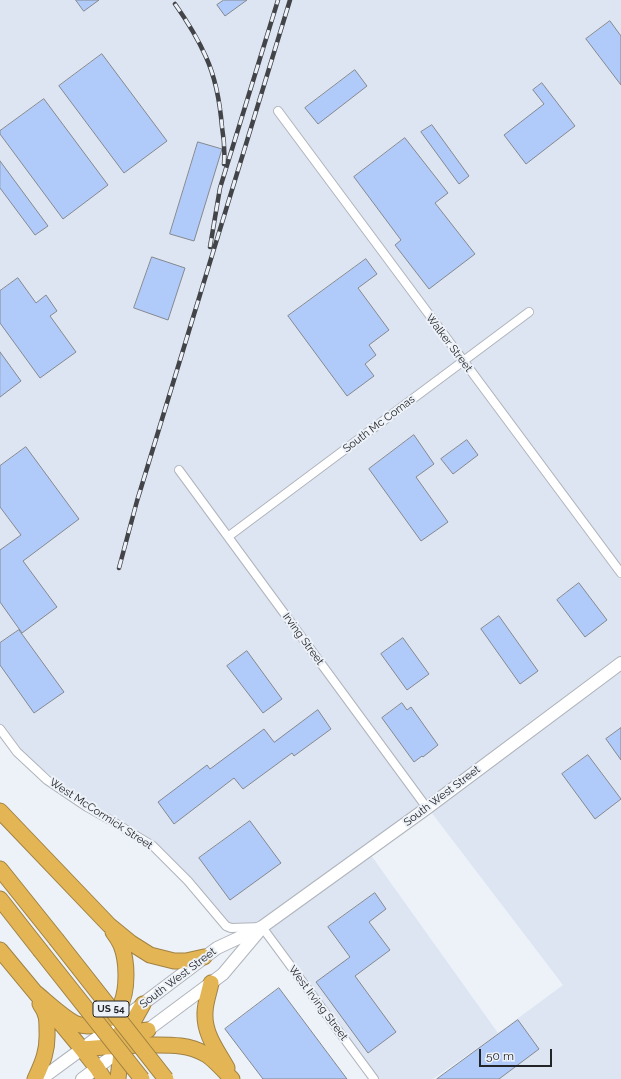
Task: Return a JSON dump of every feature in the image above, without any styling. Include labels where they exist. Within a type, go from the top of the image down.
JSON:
[{"type":"highway","points":[[0,811],[109,926],[131,943],[150,956],[174,961],[204,958]]},
{"type":"highway","name":"US 54","points":[[0,869],[166,1079]]},
{"type":"highway","name":"US 54","points":[[0,899],[142,1079]]},
{"type":"highway","points":[[108,1073],[120,1038],[126,990],[126,964],[121,945],[109,926]]},
{"type":"highway","points":[[0,950],[82,1049],[108,1073]]},
{"type":"highway","points":[[13,966],[47,1017],[47,1041],[45,1055],[34,1079]]},
{"type":"highway","points":[[212,983],[205,1012],[205,1026],[210,1039],[233,1079]]},
{"type":"highway","points":[[77,1024],[97,1025],[106,1022],[116,1014],[126,990]]},
{"type":"highway","points":[[36,993],[65,1017],[77,1024],[120,1038],[155,1045],[174,1045],[197,1050],[206,1054],[233,1079]]},
{"type":"highway","points":[[108,1073],[120,1038],[143,1004]]},
{"type":"highway","points":[[82,1049],[148,1030]]},
{"type":"highway","points":[[108,1073],[124,1068],[132,1058],[155,1045]]},
{"type":"main road","name":"South West Street","points":[[143,1004],[217,948],[262,927],[427,808],[621,663]]},
{"type":"main road","name":"South West Street","points":[[148,1030],[222,974],[262,927]]},
{"type":"main road","points":[[41,1079],[82,1049]]},
{"type":"main road","points":[[82,1079],[108,1073]]},
{"type":"street","name":"Walker Street","points":[[278,111],[621,573]]},
{"type":"street","name":"South Mc Comas","points":[[229,536],[529,312]]},
{"type":"street","name":"Irving Street","points":[[179,470],[229,536],[427,808]]},
{"type":"street","name":"West McCormick Street","points":[[0,729],[17,752],[47,780],[87,807],[152,846],[188,881],[226,926],[231,928],[262,927]]},
{"type":"street","name":"West Irving Street","points":[[262,927],[374,1079]]},
{"type":"shaded area","points":[[0,0],[621,0],[621,1079],[437,1079],[479,1047],[433,1079],[374,1079],[262,928],[231,928],[153,846],[17,752],[0,729]],"holes":[[[428,808],[563,985],[498,1033],[368,851]]]},
{"type":"building","points":[[76,0],[99,0],[84,11]]},
{"type":"building","points":[[224,0],[247,0],[225,16],[217,5]]},
{"type":"building","points":[[610,21],[621,36],[621,85],[586,39]]},
{"type":"building","points":[[102,54],[167,141],[124,173],[59,86]]},
{"type":"building","points":[[355,70],[367,86],[318,124],[305,108]]},
{"type":"building","points":[[542,83],[575,126],[526,164],[504,135],[544,104],[533,90]]},
{"type":"building","points":[[44,99],[108,185],[63,219],[0,134],[0,131]]},
{"type":"building","points":[[432,125],[469,176],[459,184],[421,132]]},
{"type":"building","points":[[405,138],[448,193],[435,203],[475,254],[429,289],[395,245],[401,240],[354,177]]},
{"type":"building","points":[[198,142],[222,149],[194,241],[170,234]]},
{"type":"building","points":[[0,161],[48,226],[35,235],[0,188]]},
{"type":"building","points":[[152,257],[185,268],[168,320],[134,308]]},
{"type":"building","points":[[366,259],[377,274],[358,288],[389,330],[369,345],[376,355],[365,364],[374,376],[347,396],[288,316]]},
{"type":"building","points":[[18,278],[36,303],[46,295],[57,311],[50,316],[76,352],[40,378],[0,323],[0,291]]},
{"type":"building","points":[[0,352],[21,381],[0,397]]},
{"type":"building","points":[[414,435],[434,464],[416,477],[448,522],[421,541],[369,469]]},
{"type":"building","points":[[467,440],[478,455],[453,474],[441,459]]},
{"type":"building","points":[[26,447],[79,519],[23,561],[57,607],[22,633],[0,602],[0,550],[21,535],[0,507],[0,466]]},
{"type":"building","points":[[579,583],[607,620],[585,637],[557,600]]},
{"type":"building","points":[[499,616],[538,671],[520,684],[481,629]]},
{"type":"building","points":[[19,630],[64,692],[34,713],[0,665],[0,643]]},
{"type":"building","points":[[403,638],[429,674],[407,690],[381,654]]},
{"type":"building","points":[[247,651],[282,699],[263,713],[227,666]]},
{"type":"building","points":[[402,703],[407,710],[411,707],[438,745],[414,762],[382,718]]},
{"type":"building","points":[[318,710],[331,729],[294,756],[292,753],[243,789],[234,778],[174,824],[158,802],[207,765],[210,769],[264,729],[274,742]]},
{"type":"building","points":[[621,728],[621,760],[606,739]]},
{"type":"building","points":[[588,755],[621,799],[595,819],[562,774]]},
{"type":"building","points":[[250,821],[281,863],[230,900],[199,858]]},
{"type":"building","points":[[375,893],[386,909],[369,922],[390,950],[355,976],[396,1032],[368,1053],[316,982],[350,957],[328,927]]},
{"type":"building","points":[[279,988],[347,1079],[263,1079],[225,1029]]},
{"type":"building","points":[[518,1020],[539,1049],[499,1079],[437,1079]]},
{"type":"railway","points":[[210,247],[220,188],[278,0]]},
{"type":"railway","points":[[119,568],[137,501],[290,0]]},
{"type":"railway","points":[[175,4],[188,23],[206,57],[212,74],[220,109],[224,145],[224,164]]}]
